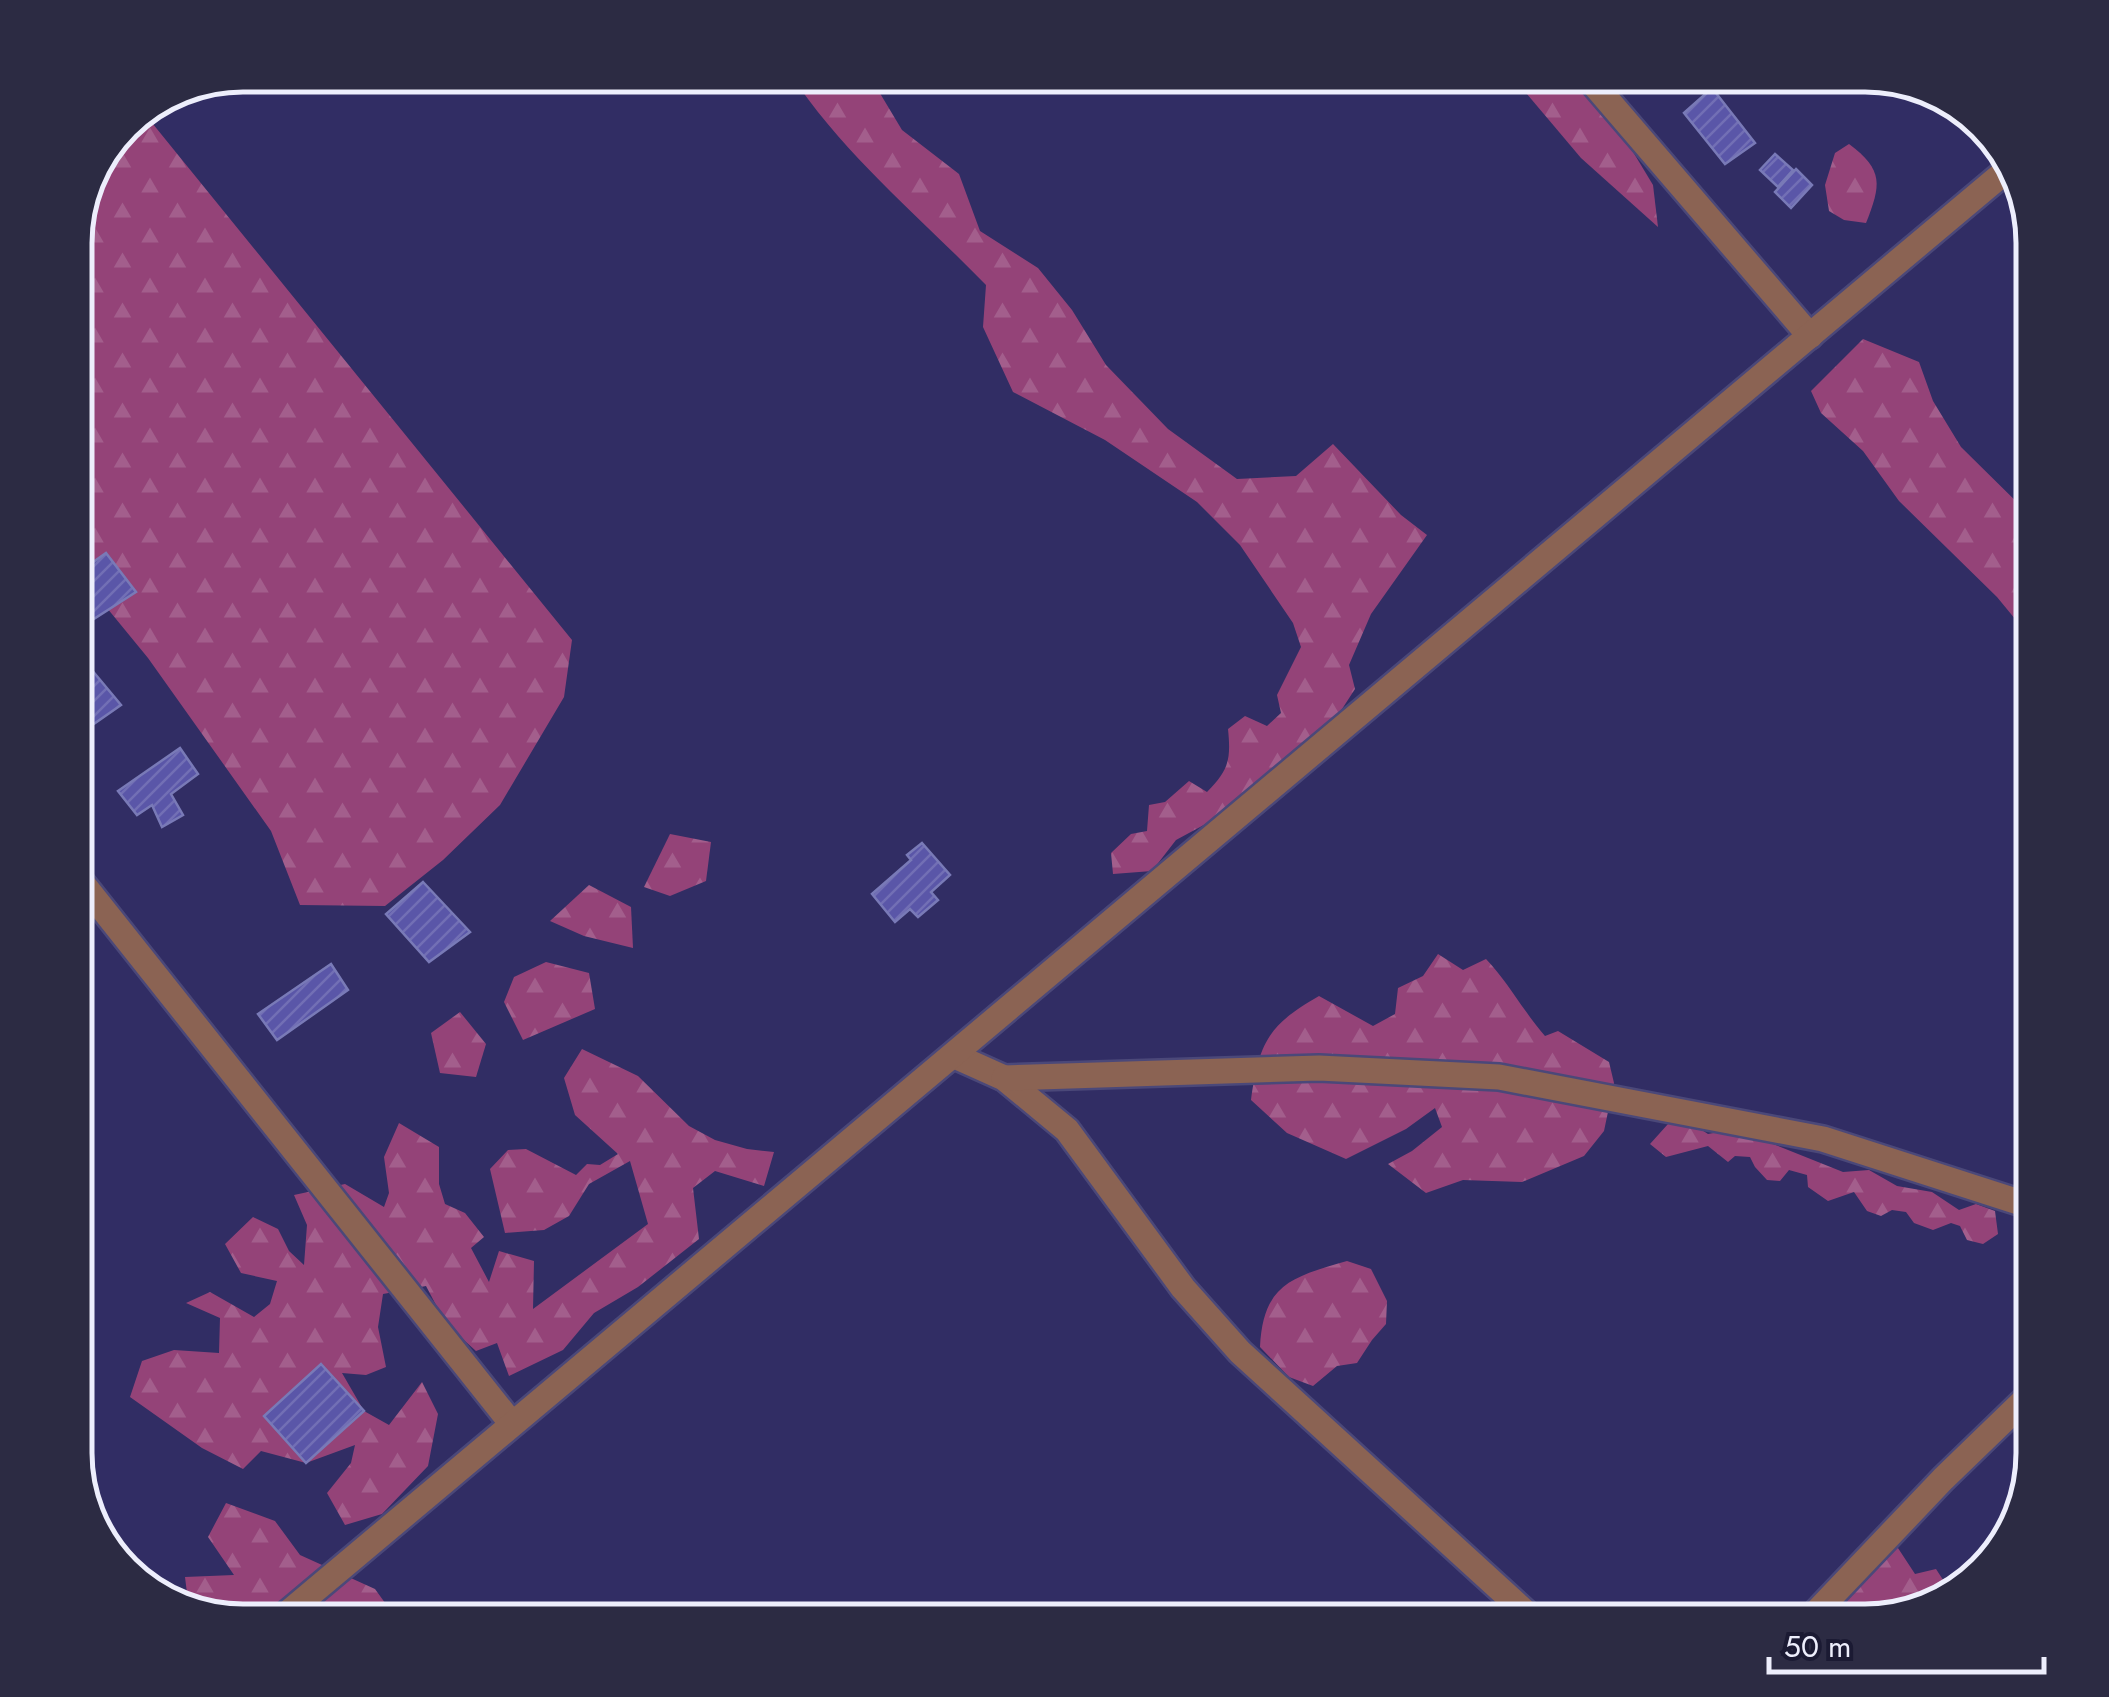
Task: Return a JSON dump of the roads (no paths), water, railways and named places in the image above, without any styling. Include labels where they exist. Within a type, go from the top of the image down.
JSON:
[{"type":"street","points":[[1601,92],[1810,336]]},
{"type":"street","points":[[298,1604],[2000,177]]},
{"type":"street","points":[[93,897],[512,1424]]},
{"type":"street","points":[[956,1056],[1004,1078],[1067,1130],[1182,1288],[1240,1352],[1516,1604]]},
{"type":"street","points":[[1004,1078],[1319,1068],[1499,1077],[1823,1139],[2016,1201]]},
{"type":"street","points":[[1824,1604],[2016,1409]]}]
